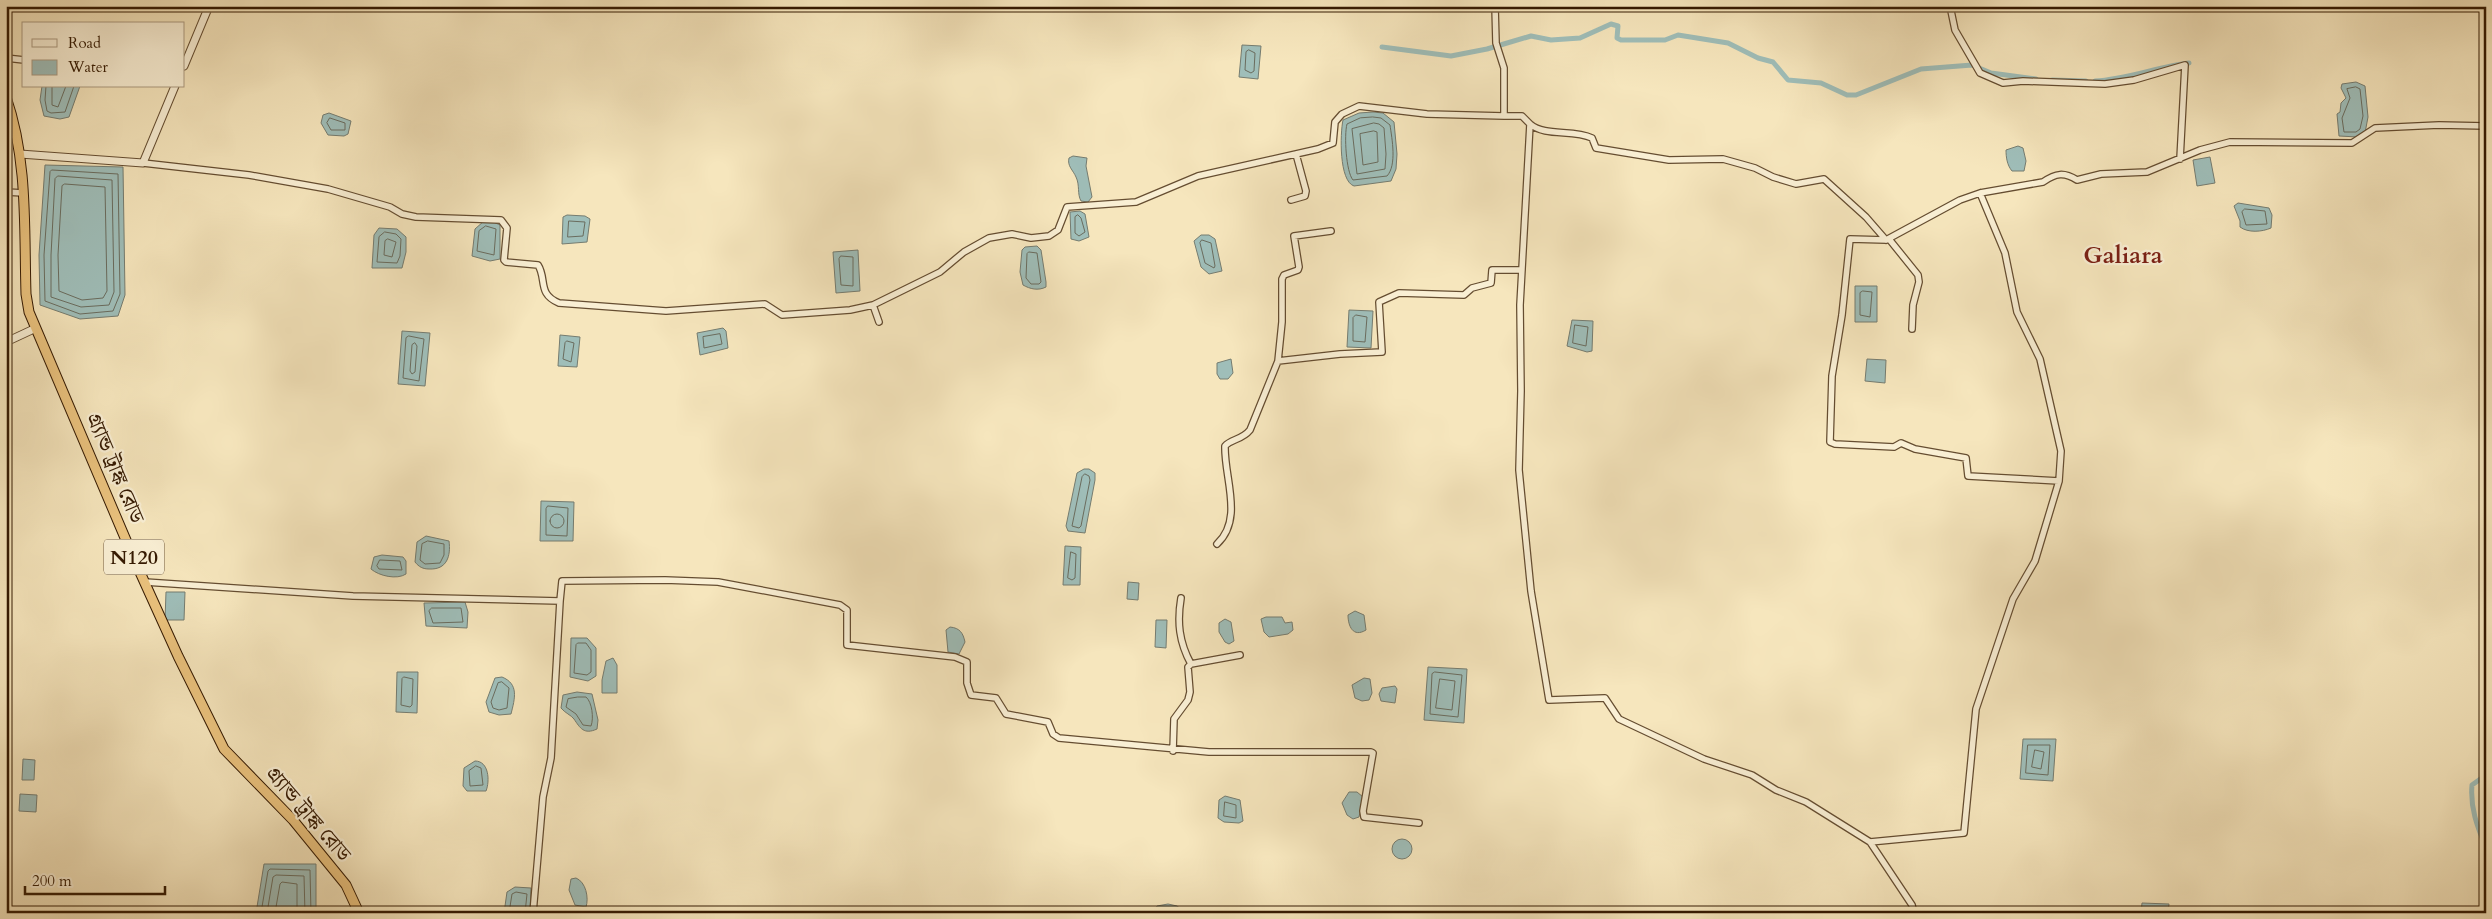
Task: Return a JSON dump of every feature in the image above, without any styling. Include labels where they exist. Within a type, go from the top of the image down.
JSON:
[{"type":"highway","name":"গ্র্যান্ড ট্রাঙ্ক রোড","points":[[6,97],[20,154],[24,193],[26,294],[29,312],[145,582],[224,749],[305,834],[346,885],[359,913]]},
{"type":"street","points":[[185,64],[209,6]]},
{"type":"street","points":[[1495,6],[1497,46],[1504,68],[1504,116]]},
{"type":"street","points":[[1950,6],[1955,30],[1980,74],[2003,83],[2105,84],[2134,80],[2186,65],[2180,159]]},
{"type":"street","points":[[6,58],[22,60]]},
{"type":"street","points":[[143,163],[174,88]]},
{"type":"street","points":[[20,154],[143,163],[249,175],[328,190],[390,207],[402,214],[416,217],[501,220],[505,222],[507,228],[504,260],[506,262],[538,265],[542,286],[552,300],[559,303],[666,311],[765,304],[782,315],[826,313],[873,305],[940,272],[964,252],[990,238],[1012,234],[1030,238],[1049,236],[1058,230],[1067,208],[1136,202],[1198,176],[1318,149],[1332,142],[1335,122],[1342,114],[1359,106],[1427,114],[1522,116],[1536,129],[1581,133],[1592,138],[1596,148],[1669,160],[1723,159],[1756,168],[1772,178],[1796,184],[1824,179],[1866,217],[1918,275],[1919,282],[1913,305],[1912,329]]},
{"type":"street","points":[[1530,124],[1522,270],[1520,470],[1531,591],[1549,700],[1605,698],[1619,719],[1704,759],[1752,775],[1776,790],[1806,802],[1870,842],[1912,906],[1914,913]]},
{"type":"street","points":[[2059,481],[1968,476],[1964,457],[1915,449],[1901,443],[1894,447],[1835,444],[1830,442],[1834,357],[1842,315],[1850,240],[1888,240],[1960,200],[1980,193],[2043,182],[2052,175],[2059,174],[2066,174],[2078,180],[2101,174],[2147,172],[2200,150],[2230,142],[2352,143],[2375,128],[2439,125],[2486,126]]},
{"type":"street","points":[[1291,200],[1305,196],[1306,192],[1296,154]]},
{"type":"street","points":[[6,192],[24,193]]},
{"type":"street","points":[[1870,842],[1964,833],[1976,709],[2012,599],[2035,561],[2059,481],[2061,451],[2040,359],[2017,312],[2005,253],[1980,193]]},
{"type":"street","points":[[1217,544],[1229,529],[1231,504],[1225,446],[1242,439],[1250,430],[1278,360],[1282,322],[1282,279],[1284,274],[1298,270],[1299,267],[1294,236],[1331,231]]},
{"type":"street","points":[[1278,360],[1382,352],[1379,302],[1398,293],[1464,295],[1472,288],[1491,283],[1492,270],[1522,270]]},
{"type":"street","points":[[873,305],[879,322]]},
{"type":"street","points":[[6,342],[36,328]]},
{"type":"street","points":[[533,913],[543,797],[551,748],[562,582],[665,580],[718,582],[840,605],[847,610],[846,645],[955,657],[967,662],[970,695],[996,698],[1006,714],[1048,722],[1053,734],[1059,738],[1173,751],[1257,754],[1371,752],[1373,753],[1363,811],[1364,817],[1419,823]]},
{"type":"street","points":[[145,582],[353,596],[560,601]]},
{"type":"street","points":[[1181,598],[1178,623],[1185,652],[1191,664]]},
{"type":"street","points":[[1173,751],[1174,719],[1188,700],[1188,667],[1191,664],[1240,655]]},
{"type":"water","points":[[1242,45],[1261,46],[1258,79],[1239,77]]},
{"type":"water","points":[[2356,82],[2365,86],[2368,117],[2365,133],[2358,137],[2339,136],[2337,114],[2340,112],[2341,103],[2346,98],[2341,88],[2342,84]]},
{"type":"water","points":[[42,88],[79,88],[69,117],[60,119],[44,116],[40,100]]},
{"type":"water","points":[[329,113],[351,121],[348,134],[344,136],[328,135],[321,123],[323,115]]},
{"type":"water","points":[[1359,113],[1383,113],[1394,122],[1397,154],[1396,169],[1391,181],[1354,186],[1349,182],[1343,167],[1341,136],[1343,120]]},
{"type":"water","points":[[2018,146],[2023,148],[2026,161],[2024,171],[2012,171],[2007,161],[2006,150]]},
{"type":"water","points":[[1073,156],[1087,158],[1086,166],[1092,197],[1088,202],[1081,201],[1080,198],[1077,180],[1069,163],[1069,158]]},
{"type":"water","points":[[2210,157],[2215,183],[2197,186],[2193,160]]},
{"type":"water","points":[[45,165],[123,167],[125,295],[118,316],[80,319],[40,305],[39,255]]},
{"type":"water","points":[[2238,203],[2269,208],[2272,215],[2271,228],[2255,231],[2240,227],[2240,221],[2234,206]]},
{"type":"water","points":[[1080,211],[1085,214],[1089,237],[1079,241],[1071,239],[1070,212]]},
{"type":"water","points":[[567,215],[585,216],[590,219],[587,242],[562,244],[563,217]]},
{"type":"water","points":[[484,221],[491,221],[500,225],[500,259],[490,261],[472,256],[475,229]]},
{"type":"water","points":[[379,228],[397,229],[406,237],[406,252],[402,268],[372,268],[374,235]]},
{"type":"water","points":[[1201,235],[1209,235],[1215,239],[1222,271],[1209,274],[1201,267],[1194,241]]},
{"type":"water","points":[[1037,246],[1041,250],[1046,287],[1034,289],[1023,285],[1020,272],[1022,250],[1025,247]]},
{"type":"water","points":[[858,250],[860,291],[836,293],[833,252]]},
{"type":"water","points":[[1855,286],[1877,286],[1877,322],[1855,322]]},
{"type":"water","points":[[1349,310],[1373,311],[1371,348],[1347,347]]},
{"type":"water","points":[[1572,320],[1593,321],[1592,351],[1587,352],[1567,346]]},
{"type":"water","points":[[723,328],[726,331],[728,348],[700,355],[697,333]]},
{"type":"water","points":[[402,331],[430,333],[425,386],[398,384]]},
{"type":"water","points":[[560,335],[580,337],[577,367],[558,366]]},
{"type":"water","points":[[1231,359],[1233,373],[1228,379],[1220,379],[1217,374],[1217,363]]},
{"type":"water","points":[[1867,359],[1886,360],[1885,383],[1865,381]]},
{"type":"water","points":[[1084,469],[1089,469],[1095,473],[1085,533],[1068,531],[1066,526],[1077,473]]},
{"type":"water","points":[[541,501],[574,502],[573,541],[540,541]]},
{"type":"water","points":[[426,536],[449,541],[447,561],[444,565],[435,569],[425,569],[415,562],[417,542]]},
{"type":"water","points":[[1065,546],[1081,547],[1080,585],[1063,585]]},
{"type":"water","points":[[382,555],[403,557],[406,561],[406,574],[398,577],[388,576],[379,574],[371,569],[374,557]]},
{"type":"water","points":[[1128,582],[1139,583],[1138,600],[1127,599]]},
{"type":"water","points":[[166,592],[185,592],[184,620],[165,620]]},
{"type":"water","points":[[465,602],[468,612],[467,628],[426,626],[424,603]]},
{"type":"water","points":[[1355,611],[1364,615],[1366,630],[1358,633],[1352,630],[1349,623],[1348,615]]},
{"type":"water","points":[[1266,617],[1282,617],[1285,623],[1292,622],[1293,630],[1288,634],[1269,637],[1264,632],[1261,619]]},
{"type":"water","points":[[1225,619],[1231,622],[1234,641],[1229,644],[1225,642],[1219,632],[1219,623]]},
{"type":"water","points":[[1156,620],[1167,620],[1166,648],[1155,647]]},
{"type":"water","points":[[950,627],[959,630],[965,642],[959,654],[948,652],[946,630]]},
{"type":"water","points":[[571,638],[587,638],[596,648],[596,676],[588,681],[570,677]]},
{"type":"water","points":[[613,658],[617,665],[617,693],[602,693],[602,680],[606,661]]},
{"type":"water","points":[[1428,667],[1467,669],[1464,723],[1424,720]]},
{"type":"water","points":[[397,672],[418,672],[417,713],[396,712]]},
{"type":"water","points":[[502,677],[511,683],[514,697],[511,714],[499,715],[489,712],[486,702],[495,678]]},
{"type":"water","points":[[1364,678],[1370,679],[1372,693],[1369,700],[1362,701],[1355,698],[1352,685]]},
{"type":"water","points":[[1395,686],[1397,689],[1395,703],[1381,701],[1379,694],[1382,688]]},
{"type":"water","points":[[577,692],[592,694],[598,720],[597,729],[593,731],[583,730],[561,708],[563,695]]},
{"type":"water","points":[[2023,739],[2056,739],[2053,781],[2020,779]]},
{"type":"water","points":[[23,759],[35,760],[34,780],[22,780]]},
{"type":"water","points":[[475,761],[480,762],[486,768],[488,782],[486,791],[467,791],[463,786],[464,768]]},
{"type":"water","points":[[1349,792],[1357,792],[1363,797],[1359,817],[1353,819],[1347,815],[1342,803]]},
{"type":"water","points":[[20,794],[37,795],[36,812],[19,811]]},
{"type":"water","points":[[1225,796],[1240,800],[1243,821],[1239,823],[1224,822],[1218,818],[1219,800]]},
{"type":"water","points":[[1402,839],[1409,842],[1412,849],[1409,856],[1402,859],[1395,856],[1392,849],[1395,842]]},
{"type":"water","points":[[264,864],[316,864],[316,913],[256,913]]},
{"type":"water","points":[[576,878],[582,883],[586,891],[586,907],[575,905],[569,890],[571,879]]},
{"type":"water","points":[[515,887],[531,888],[530,913],[504,913],[507,892]]},
{"type":"water","points":[[2142,903],[2169,904],[2168,913],[2141,913]]},
{"type":"water","points":[[1168,904],[1177,906],[1186,913],[1153,913],[1157,906]]},
{"type":"waterway","points":[[1382,47],[1451,56],[1487,49],[1531,36],[1551,40],[1580,38],[1611,24],[1618,26],[1617,38],[1621,40],[1665,40],[1678,35],[1728,43],[1758,58],[1773,62],[1788,80],[1821,83],[1847,95],[1856,95],[1921,69],[1972,65],[1991,73],[2036,79]]},
{"type":"waterway","points":[[2095,81],[2119,78],[2189,63]]},
{"type":"waterway","points":[[2052,80],[2086,81]]},
{"type":"waterway","points":[[2486,775],[2472,785],[2475,817],[2486,847]]},
{"type":"district","name":"Galiara","points":[[2123,255]]}]
